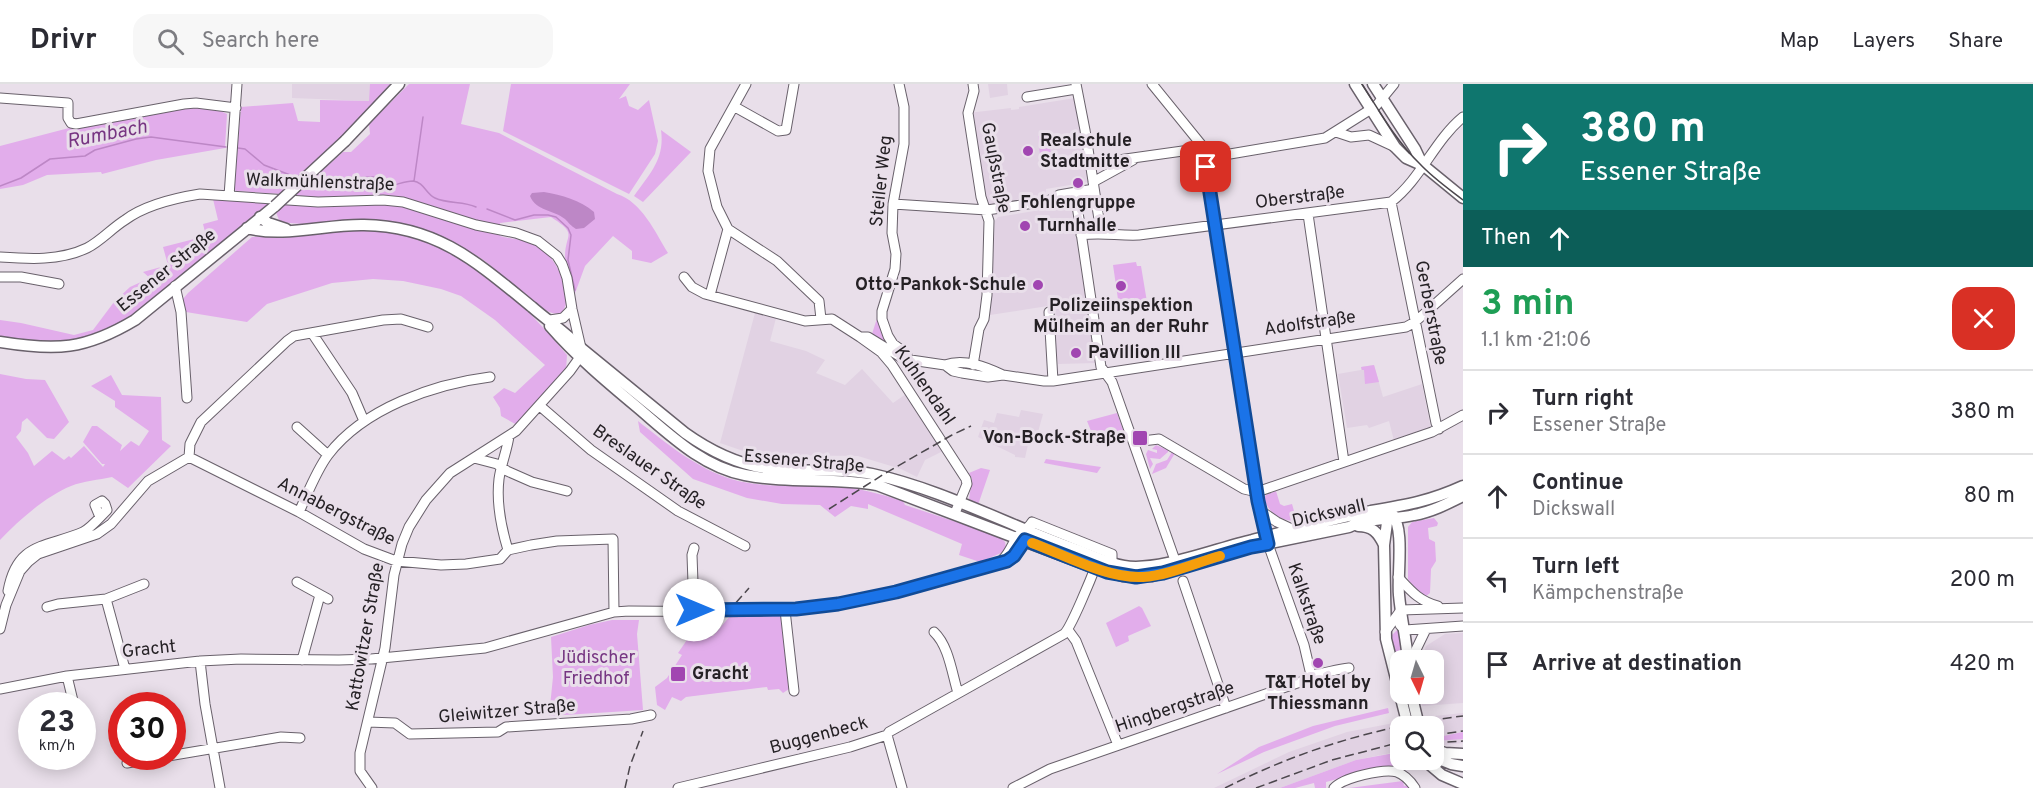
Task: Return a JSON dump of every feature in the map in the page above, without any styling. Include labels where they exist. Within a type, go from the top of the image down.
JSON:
[{"type":"main road","name":"Essener Straße","points":[[0,342],[51,348],[80,344],[97,339],[135,320],[274,206],[345,141],[399,84]]},
{"type":"main road","points":[[1355,84],[1395,147],[1406,158],[1424,166],[1463,198]]},
{"type":"main road","points":[[1373,84],[1424,166]]},
{"type":"main road","name":"Essener Straße","points":[[261,217],[268,223],[289,230]]},
{"type":"main road","name":"Essener Straße","points":[[247,228],[272,232],[362,225],[383,226],[425,236],[462,252],[478,262],[580,352],[685,433],[722,455],[743,463],[779,470],[849,471],[896,480],[1022,536],[1097,563],[1112,563]]},
{"type":"main road","name":"Essener Straße","points":[[537,312],[550,320],[580,352]]},
{"type":"main road","name":"Dickswall","points":[[1267,540],[1349,526],[1391,515],[1463,486]]},
{"type":"main road","name":"Dickswall","points":[[1097,563],[1115,574],[1136,577],[1152,576],[1176,565],[1267,540],[1294,530],[1371,511],[1391,515],[1415,515],[1463,496]]},
{"type":"main road","points":[[1391,515],[1384,545],[1386,632],[1391,664],[1405,716]]},
{"type":"main road","points":[[1391,515],[1399,531],[1398,615],[1405,630],[1408,650]]},
{"type":"main road","points":[[1349,526],[1372,529],[1378,533],[1384,545]]},
{"type":"main road","name":"Dickswall","points":[[1112,563],[1144,567],[1176,565]]},
{"type":"main road","points":[[1444,753],[1463,754]]},
{"type":"main road","points":[[1444,761],[1463,766]]},
{"type":"main road","points":[[1436,770],[1463,784]]},
{"type":"street","points":[[229,196],[237,84]]},
{"type":"street","points":[[746,84],[715,139],[708,160],[708,171],[715,199],[728,229],[777,261],[819,301],[821,319]]},
{"type":"street","points":[[735,107],[778,132],[782,132],[786,130],[794,84]]},
{"type":"street","name":"Steiler Weg","points":[[899,84],[904,107],[904,144],[892,204],[895,269],[882,311],[883,327],[892,344],[904,353],[928,362]]},
{"type":"street","name":"Gaußstraße","points":[[973,84],[974,92],[968,113],[981,197],[989,221],[987,295],[984,319],[979,329],[973,364]]},
{"type":"street","points":[[1152,84],[1204,148]]},
{"type":"street","points":[[1090,164],[1204,148],[1230,154],[1325,138],[1370,110],[1394,84]]},
{"type":"street","points":[[1026,97],[1076,87],[1101,232]]},
{"type":"street","points":[[0,98],[68,103],[68,118],[71,123],[76,124],[184,104],[196,103],[236,108]]},
{"type":"street","points":[[1391,202],[1404,193],[1432,151],[1463,117]]},
{"type":"street","points":[[1336,132],[1351,137],[1369,135],[1395,147]]},
{"type":"street","name":"Kalkstraße","points":[[1204,148],[1257,492],[1267,540],[1304,645],[1311,675]]},
{"type":"street","points":[[892,204],[987,210],[1048,201],[1059,195],[1094,185],[1138,158]]},
{"type":"street","points":[[1075,192],[1101,367],[1112,382],[1176,565]]},
{"type":"street","name":"Walkmühlenstraße","points":[[0,257],[31,259],[62,255],[89,247],[125,219],[158,204],[185,196],[200,194],[318,202],[394,200],[476,225],[529,237],[544,245],[562,264],[567,278],[580,352]]},
{"type":"street","name":"Oberstraße","points":[[1081,235],[1101,232],[1119,236],[1139,235],[1391,202]]},
{"type":"street","name":"Gerberstraße","points":[[1391,202],[1439,429]]},
{"type":"street","points":[[1308,214],[1344,462]]},
{"type":"street","points":[[710,295],[728,229]]},
{"type":"street","points":[[0,278],[21,277],[59,284]]},
{"type":"street","name":"Kuhlendahl","points":[[684,277],[698,291],[710,295],[805,321],[832,319],[881,352],[892,365],[966,479],[967,484],[957,509]]},
{"type":"street","name":"Adolfstraße","points":[[945,365],[953,371],[971,375],[988,377],[1003,375],[1053,381],[1406,327],[1415,322],[1463,279]]},
{"type":"street","points":[[175,286],[182,312],[187,398]]},
{"type":"street","points":[[550,320],[564,318],[572,309]]},
{"type":"street","points":[[1049,312],[1053,381]]},
{"type":"street","points":[[6,605],[20,571],[28,562],[38,554],[97,534],[111,524],[148,481],[189,457],[190,444],[206,416],[294,336],[401,319],[428,327]]},
{"type":"street","points":[[312,333],[352,393],[364,421]]},
{"type":"street","name":"Adolfstraße","points":[[860,337],[867,337],[904,359],[945,365],[973,364],[1003,375]]},
{"type":"street","name":"Kattowitzer Straße","points":[[372,788],[364,779],[359,763],[382,658],[396,561],[409,526],[426,500],[450,473],[522,426],[570,371],[580,352]]},
{"type":"street","points":[[299,512],[328,455],[364,421],[409,398],[474,379],[490,377]]},
{"type":"street","name":"Breslauer Straße","points":[[540,406],[591,450],[678,511],[745,546]]},
{"type":"street","points":[[1134,442],[1159,439],[1244,489],[1257,492],[1439,429],[1463,415]]},
{"type":"street","points":[[297,427],[328,455]]},
{"type":"street","points":[[508,550],[498,504],[502,468],[509,436]]},
{"type":"street","name":"Annabergstraße","points":[[189,457],[299,512],[364,549],[396,561],[441,565],[466,564],[500,559],[508,550],[557,541],[613,539],[614,612]]},
{"type":"street","points":[[474,458],[497,464],[532,482],[567,491]]},
{"type":"street","points":[[1261,511],[1294,530]]},
{"type":"street","points":[[0,629],[10,581],[19,560],[27,553],[52,541],[89,528],[100,517]]},
{"type":"street","name":"Essener Straße","points":[[1022,536],[1032,522],[1112,554],[1112,563]]},
{"type":"street","name":"Gracht","points":[[0,689],[67,676],[200,661],[382,658],[485,648],[614,612],[785,610],[867,599],[1007,561],[1014,556],[1022,536]]},
{"type":"street","points":[[694,548],[692,555],[694,610]]},
{"type":"street","points":[[1097,563],[1068,630],[1076,641],[1118,745]]},
{"type":"street","points":[[1398,577],[1415,596],[1425,603],[1446,609]]},
{"type":"street","points":[[1183,581],[1226,708]]},
{"type":"street","points":[[297,582],[324,597],[302,660]]},
{"type":"street","points":[[47,607],[106,599],[144,584]]},
{"type":"street","points":[[106,599],[125,669]]},
{"type":"street","points":[[1385,608],[1398,615],[1463,608]]},
{"type":"street","points":[[785,610],[794,691]]},
{"type":"street","points":[[1386,632],[1398,615]]},
{"type":"street","points":[[1405,630],[1463,626]]},
{"type":"street","points":[[1415,650],[1426,628]]},
{"type":"street","name":"Buggenbeck","points":[[678,788],[850,747],[887,735],[1068,630]]},
{"type":"street","points":[[934,632],[940,637],[944,646],[957,693]]},
{"type":"street","points":[[200,661],[220,788]]},
{"type":"street","name":"Hingbergstraße","points":[[1012,788],[1050,769],[1306,680],[1311,675],[1349,668]]},
{"type":"street","points":[[67,676],[71,692]]},
{"type":"street","name":"Gleiwitzer Straße","points":[[368,722],[395,723],[410,734],[429,735],[498,732],[506,727],[631,719],[651,715]]},
{"type":"street","points":[[887,735],[902,788]]},
{"type":"street","points":[[186,753],[281,737],[300,738]]},
{"type":"street","points":[[1336,786],[1363,775],[1392,772],[1401,774],[1415,788]]},
{"type":"shaded area","points":[[292,84],[370,84],[370,101],[292,98]]},
{"type":"shaded area","points":[[988,84],[1007,84],[1008,95],[990,98]]},
{"type":"shaded area","name":"Realschule Stadtmitte","points":[[1075,98],[1088,182],[1046,189],[1046,195],[984,205],[968,113],[1019,109],[1019,107]]},
{"type":"shaded area","points":[[544,192],[564,196],[583,204],[594,212],[595,219],[584,228],[576,229],[561,216],[536,205],[530,196],[532,193]]},
{"type":"shaded area","name":"Otto-Pankok-Schule","points":[[1064,206],[1071,207],[1096,363],[1058,364],[1052,324],[1056,318],[1054,305],[990,315],[995,221],[998,217]]},
{"type":"shaded area","points":[[755,313],[776,318],[770,341],[806,351],[825,360],[816,373],[845,385],[862,369],[893,403],[906,394],[943,451],[925,460],[917,477],[901,469],[858,456],[752,454],[720,443]]},
{"type":"shaded area","points":[[1374,365],[1383,397],[1422,384],[1431,429],[1394,441],[1389,421],[1369,428],[1367,425],[1347,428],[1338,374]]},
{"type":"shaded area","points":[[1021,410],[1043,414],[1038,432],[1040,441],[1029,440],[1025,458],[1015,457],[978,437],[984,420],[994,423],[997,413],[1019,417]]},
{"type":"shaded area","points":[[1463,633],[1463,703],[1422,706],[1422,704],[1444,704],[1444,650],[1425,650],[1426,646],[1445,634]]},
{"type":"shaded area","points":[[1463,713],[1463,743],[1444,745],[1444,716],[1434,716]]},
{"type":"shaded area","points":[[1390,724],[1390,753],[1356,760],[1280,788],[1214,788],[1289,752],[1347,732]]},
{"type":"green space","points":[[370,84],[392,84],[345,135],[280,194],[236,191],[234,188],[241,107],[293,103],[298,121],[320,122],[320,100],[369,101]]},
{"type":"green space","points":[[409,84],[470,84],[461,124],[499,133],[626,198],[641,211],[668,253],[651,263],[632,259],[632,251],[613,236],[585,266],[574,296],[565,257],[569,235],[565,227],[551,217],[500,223],[500,236],[537,245],[544,250],[557,267],[567,298],[560,314],[551,313],[531,302],[481,259],[440,237],[366,220],[297,224],[279,220],[276,212],[343,152],[351,152],[370,134],[369,124]]},
{"type":"green space","points":[[511,84],[630,84],[619,99],[626,96],[629,106],[638,110],[649,100],[658,141],[655,154],[629,194],[503,131]]},
{"type":"green space","points":[[189,107],[216,109],[227,114],[225,148],[156,160],[102,174],[101,172],[47,175],[23,185],[0,189],[0,146],[69,128]]},
{"type":"green space","points":[[661,130],[691,152],[643,202],[634,196],[651,173],[658,158],[662,140]]},
{"type":"green space","points":[[1048,135],[1051,154],[1040,155],[1038,136]]},
{"type":"green space","points":[[213,199],[270,203],[134,314],[117,325],[70,341],[54,342],[0,337],[0,320],[74,335],[93,330],[114,302],[130,287],[150,278],[143,272],[168,265],[163,247],[206,236],[203,224],[218,220]]},
{"type":"green space","points":[[369,229],[428,241],[463,258],[496,282],[540,324],[567,355],[566,370],[517,425],[501,416],[500,408],[493,397],[504,388],[515,393],[545,365],[495,320],[461,296],[441,289],[403,281],[373,279],[332,283],[267,304],[247,322],[186,312],[183,299],[188,293],[252,237]]},
{"type":"green space","points":[[1136,262],[1137,266],[1141,266],[1147,302],[1119,306],[1113,265]]},
{"type":"green space","points":[[879,312],[889,343],[884,345],[871,337]]},
{"type":"green space","points":[[1374,365],[1379,382],[1365,384],[1364,370],[1361,367]]},
{"type":"green space","points":[[0,374],[45,380],[69,422],[54,439],[47,438],[27,418],[22,422],[21,431],[16,437],[34,466],[52,451],[64,460],[69,456],[71,458],[84,446],[103,467],[105,464],[102,464],[83,442],[92,426],[97,426],[122,445],[120,451],[131,441],[139,446],[149,431],[115,407],[115,401],[91,386],[111,375],[122,395],[161,397],[162,440],[171,446],[128,488],[112,477],[71,486],[33,510],[0,540]]},
{"type":"green space","points":[[1117,413],[1126,438],[1097,446],[1087,421]]},
{"type":"green space","points":[[638,421],[694,462],[731,479],[755,484],[840,487],[877,493],[903,501],[905,505],[999,536],[1005,542],[1006,548],[1001,553],[980,562],[959,555],[962,544],[868,504],[868,509],[851,506],[835,517],[820,505],[782,504],[747,498],[693,479],[640,432]]},
{"type":"green space","points":[[1156,445],[1168,452],[1160,459],[1150,458],[1153,464],[1150,469],[1146,454],[1148,450],[1157,453],[1157,450],[1152,449]]},
{"type":"green space","points":[[1172,452],[1175,453],[1166,468],[1152,474],[1156,464],[1167,460]]},
{"type":"green space","points":[[1046,459],[1101,467],[1097,473],[1044,463]]},
{"type":"green space","points":[[981,468],[990,470],[978,505],[969,499],[972,479],[969,473]]},
{"type":"green space","points":[[1276,491],[1280,504],[1284,506],[1292,504],[1297,521],[1280,518],[1269,508],[1264,498]]},
{"type":"green space","points":[[1434,518],[1438,523],[1437,526],[1428,528],[1429,539],[1435,542],[1436,561],[1431,569],[1430,593],[1424,598],[1415,591],[1408,579],[1408,527],[1412,522]]},
{"type":"green space","points":[[1139,606],[1151,626],[1128,636],[1129,641],[1116,647],[1106,623]]},
{"type":"green space","points":[[731,615],[778,615],[783,618],[789,689],[783,693],[779,689],[768,690],[767,687],[686,697],[681,701],[672,697],[665,710],[657,705],[655,687],[667,678],[682,655],[678,653],[691,634],[681,626],[688,617],[713,636]]},
{"type":"green space","name":"Jüdischer Friedhof","points":[[612,620],[639,620],[637,634],[643,710],[549,716],[553,677],[551,637]]},
{"type":"green space","points":[[1399,630],[1402,650],[1392,650],[1390,642],[1392,635]]},
{"type":"green space","points":[[1388,708],[1389,713],[1335,726],[1264,752],[1217,774],[1259,747],[1313,726]]},
{"type":"green space","points":[[1463,732],[1463,739],[1444,740],[1444,736]]},
{"type":"green space","points":[[1390,754],[1390,769],[1363,772],[1326,782],[1326,788],[1315,788],[1314,783],[1295,788],[1280,788],[1356,760]]},
{"type":"green space","points":[[1403,781],[1404,786],[1408,785],[1410,788],[1349,788]]},
{"type":"waterway","points":[[414,181],[423,117]]},
{"type":"waterway","name":"Rumbach","points":[[0,186],[21,178],[50,159],[85,156],[95,150],[136,139],[151,137],[226,147]]},
{"type":"waterway","name":"Rumbach","points":[[238,148],[245,149],[264,165],[298,178]]},
{"type":"waterway","name":"Rumbach","points":[[308,182],[318,185],[346,178],[374,177],[383,185],[388,186],[413,181],[420,184],[435,198],[476,207]]},
{"type":"waterway","name":"Rumbach","points":[[487,209],[515,220],[534,215],[548,215],[556,217],[568,228],[571,235],[568,260],[575,290]]},
{"type":"tram line","points":[[1362,84],[1403,146],[1430,174],[1463,200]]},
{"type":"railway","points":[[829,509],[884,474],[971,426]]},
{"type":"railway","points":[[709,633],[749,588]]},
{"type":"railway","points":[[1225,788],[1311,751],[1401,726],[1463,716]]},
{"type":"railway","points":[[625,788],[630,766],[643,731]]},
{"type":"railway","points":[[1444,734],[1463,731]]},
{"type":"railway","points":[[1444,742],[1463,741]]},
{"type":"railway","points":[[1256,788],[1332,760],[1390,745]]},
{"type":"slow traffic","points":[[1032,543],[1107,572],[1136,577],[1152,576],[1220,556]]},
{"type":"place","name":"Realschule Stadtmitte","points":[[1028,151]]},
{"type":"place","name":"Fohlengruppe","points":[[1078,183]]},
{"type":"place","name":"Turnhalle","points":[[1025,226]]},
{"type":"place","name":"Otto-Pankok-Schule","points":[[1038,285]]},
{"type":"place","name":"Polizeiinspektion Mülheim an der Ruhr","points":[[1121,286]]},
{"type":"place","name":"Pavillion III","points":[[1076,353]]},
{"type":"place","name":"Von-Bock-Straße","points":[[1140,438]]},
{"type":"place","name":"T&T Hotel by Thiessmann","points":[[1318,663]]},
{"type":"place","name":"Gracht","points":[[678,674]]},
{"type":"route","points":[[694,610],[796,609],[867,599],[1007,561],[1014,556],[1025,540],[1095,568],[1123,576],[1136,577],[1152,576],[1268,544],[1258,501],[1206,167]]}]
